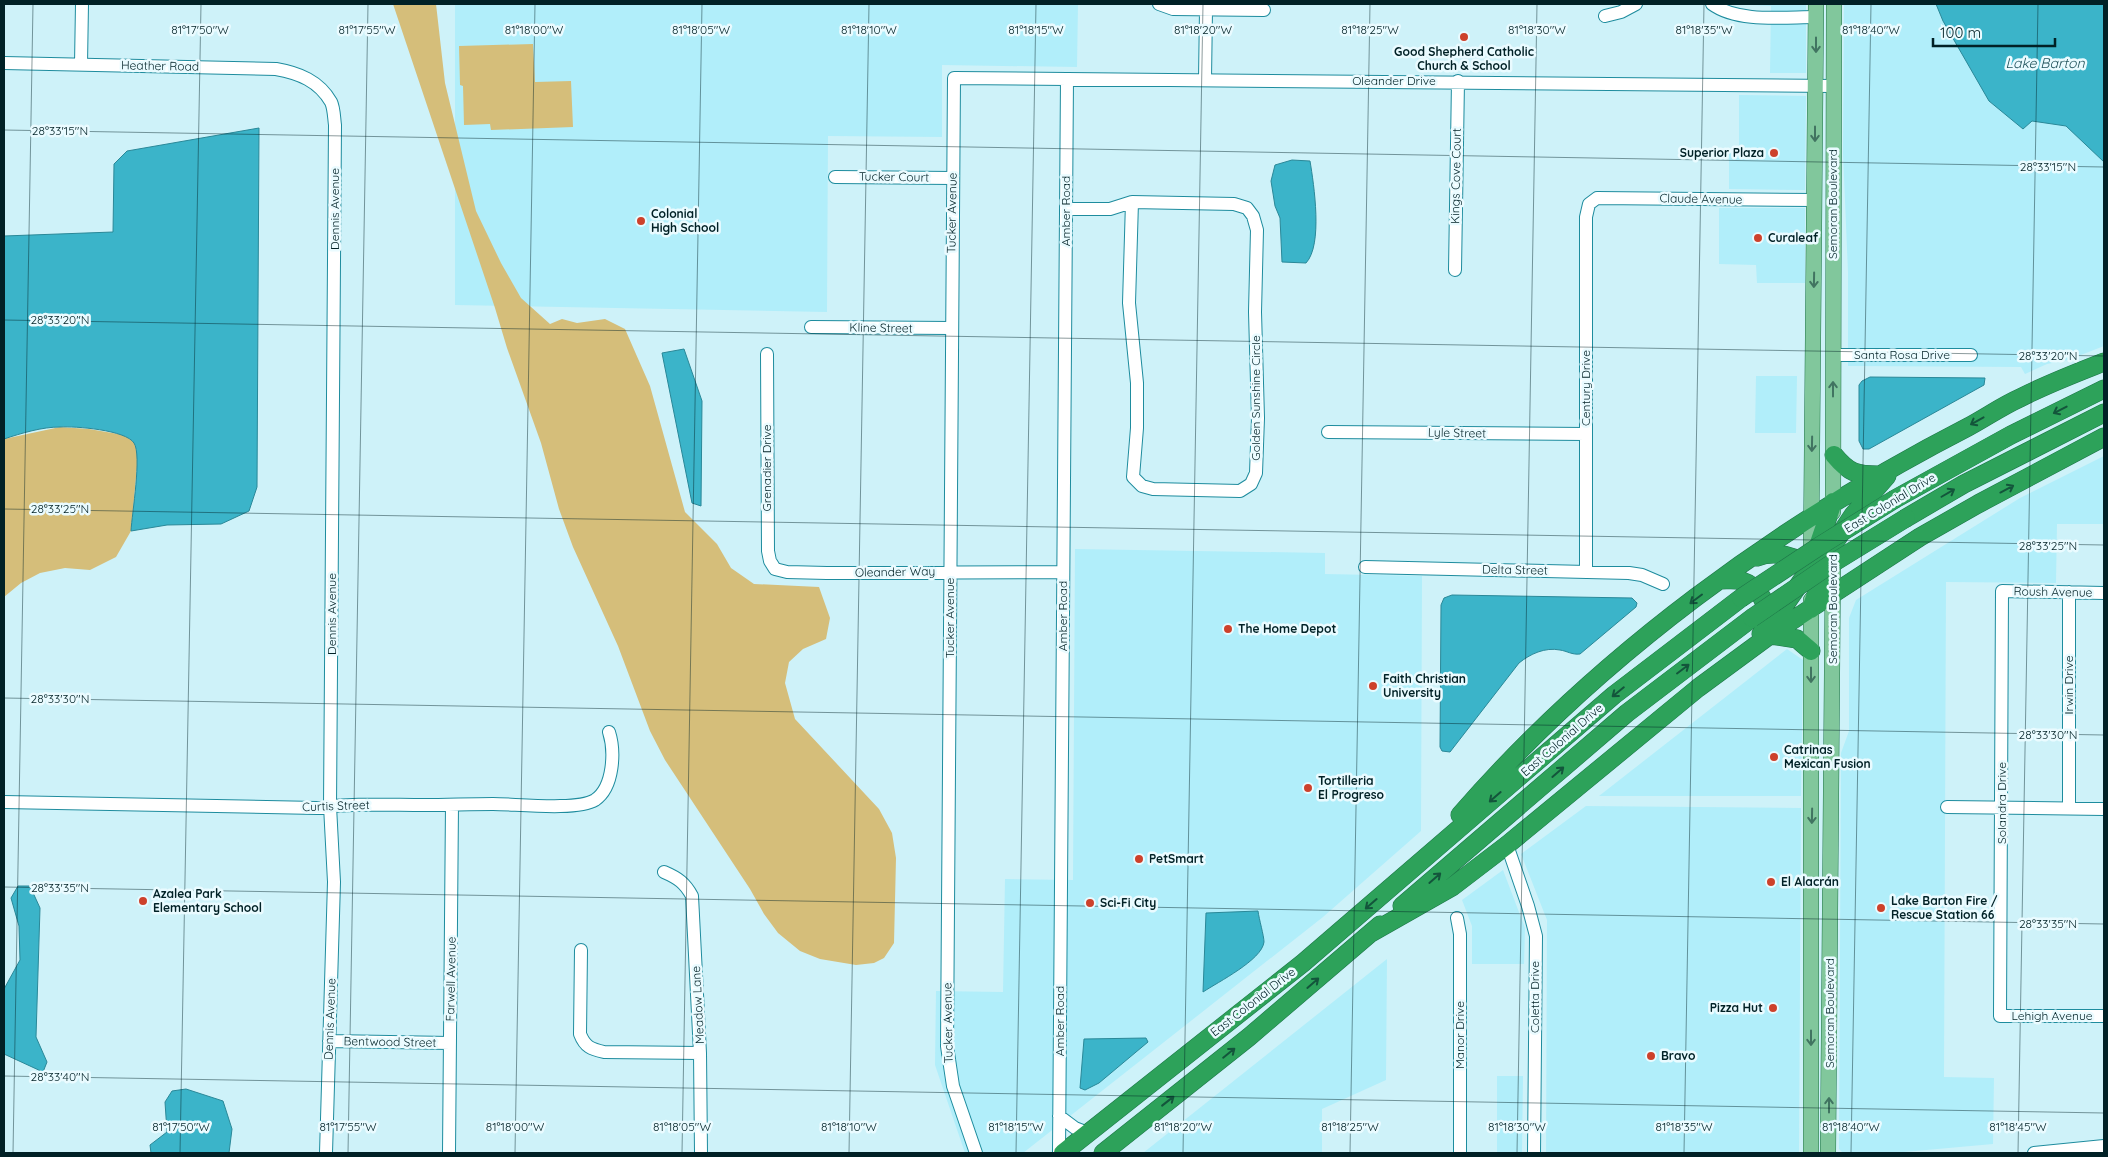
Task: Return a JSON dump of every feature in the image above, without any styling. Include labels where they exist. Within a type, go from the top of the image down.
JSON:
[{"type":"highway","points":[[1828,539],[1853,515],[1881,478],[1901,461],[2020,398],[2104,362]]},
{"type":"highway","name":"East Colonial Drive","points":[[1063,1153],[1303,963],[1614,695],[1741,598],[1895,499],[2011,434],[2104,389]]},
{"type":"highway","name":"East Colonial Drive","points":[[1103,1153],[1249,1037],[1628,713],[1752,618],[1844,556],[1964,484],[2104,413]]},
{"type":"highway","points":[[1371,933],[1452,887],[1631,741],[1746,652],[1769,631],[1811,609],[1920,537],[1984,500],[2104,437]]},
{"type":"highway","points":[[1834,455],[1854,473],[1881,478]]},
{"type":"highway","points":[[1881,478],[1876,510],[1879,523],[1885,532],[1895,538],[1920,537]]},
{"type":"highway","points":[[1421,861],[1485,787],[1547,722],[1612,665],[1721,580],[1811,517],[1834,502],[1881,478]]},
{"type":"highway","points":[[1811,609],[1816,572],[1828,539],[1834,502]]},
{"type":"highway","points":[[1811,517],[1828,539],[1847,554],[1875,559],[1889,556]]},
{"type":"highway","points":[[1750,560],[1774,553],[1788,555],[1816,572],[1833,593]]},
{"type":"highway","points":[[1769,631],[1778,615],[1816,572]]},
{"type":"highway","points":[[1721,580],[1741,580],[1753,586],[1766,605],[1769,631]]},
{"type":"highway","points":[[1769,631],[1797,639],[1811,651]]},
{"type":"highway","points":[[1249,1037],[1288,989],[1303,963]]},
{"type":"highway","points":[[1103,1153],[1114,1128],[1181,1071],[1182,1059]]},
{"type":"main road","name":"Semoran Boulevard","points":[[1834,4],[1834,502]]},
{"type":"main road","name":"Semoran Boulevard","points":[[1816,11],[1811,517],[1816,572]]},
{"type":"main road","name":"Semoran Boulevard","points":[[1828,539],[1833,593],[1828,1153]]},
{"type":"main road","name":"Semoran Boulevard","points":[[1811,609],[1811,1153]]},
{"type":"main road","points":[[1812,850],[1820,871],[1820,882],[1830,894]]},
{"type":"main road","points":[[1811,916],[1821,937],[1821,1022],[1830,1037]]},
{"type":"street","points":[[81,64],[82,4]]},
{"type":"street","points":[[1159,4],[1173,9],[1264,10]]},
{"type":"street","points":[[1605,16],[1621,12],[1636,4]]},
{"type":"street","points":[[1712,4],[1721,10],[1738,16],[1816,11]]},
{"type":"street","points":[[1206,10],[1206,79]]},
{"type":"street","name":"Heather Road","points":[[4,63],[276,69],[295,72],[313,81]]},
{"type":"street","name":"Oleander Drive","points":[[954,78],[1458,81],[1833,86]]},
{"type":"street","name":"Tucker Avenue","points":[[954,78],[947,1046],[952,1086],[976,1153]]},
{"type":"street","name":"Amber Road","points":[[1059,1153],[1066,79]]},
{"type":"street","name":"Dennis Avenue","points":[[313,81],[332,103],[335,125],[330,806],[334,882],[326,1153]]},
{"type":"street","name":"Kings Cove Court","points":[[1455,270],[1458,81]]},
{"type":"street","name":"Tucker Court","points":[[835,177],[953,178]]},
{"type":"street","name":"Claude Avenue","points":[[1589,204],[1597,198],[1815,200]]},
{"type":"street","name":"Golden Sunshine Circle","points":[[1066,204],[1132,202],[1234,204],[1246,208],[1253,216],[1256,230],[1255,294],[1258,408],[1256,473],[1251,484],[1240,491],[1153,489],[1142,486],[1134,477],[1138,428],[1137,383],[1129,302],[1132,202]]},
{"type":"street","name":"Century Drive","points":[[1586,572],[1586,217],[1589,204]]},
{"type":"street","name":"Kline Street","points":[[812,327],[951,328]]},
{"type":"street","name":"Grenadier Drive","points":[[767,354],[768,551],[770,561],[775,568],[787,572]]},
{"type":"street","name":"Santa Rosa Drive","points":[[1833,355],[1972,355]]},
{"type":"street","name":"Lyle Street","points":[[1328,432],[1586,434]]},
{"type":"street","name":"Delta Street","points":[[1365,567],[1642,575],[1663,584]]},
{"type":"street","name":"Oleander Way","points":[[787,572],[1064,572]]},
{"type":"street","name":"Roush Avenue","points":[[2002,591],[2104,593]]},
{"type":"street","name":"Solandra Drive","points":[[2000,1016],[2002,591]]},
{"type":"street","name":"Irwin Drive","points":[[2069,592],[2069,808]]},
{"type":"street","name":"Curtis Street","points":[[4,802],[317,808],[330,806],[558,806],[586,803],[596,799],[604,789],[612,770],[613,751],[609,732]]},
{"type":"street","name":"Farwell Avenue","points":[[449,1153],[452,805]]},
{"type":"street","points":[[1948,807],[2104,809]]},
{"type":"street","name":"Coletta Drive","points":[[1507,844],[1536,936],[1534,1153]]},
{"type":"street","name":"Meadow Lane","points":[[664,872],[678,878],[687,887],[692,896],[700,1053],[701,1153]]},
{"type":"street","name":"Manor Drive","points":[[1457,918],[1460,934],[1460,1153]]},
{"type":"street","points":[[581,950],[580,1034],[584,1044],[592,1050],[604,1052],[700,1053]]},
{"type":"street","name":"Lehigh Avenue","points":[[2000,1016],[2104,1016]]},
{"type":"street","name":"Bentwood Street","points":[[329,1041],[450,1043]]},
{"type":"street","points":[[1059,1116],[1071,1126],[1088,1133]]},
{"type":"street","points":[[2034,1153],[2104,1146]]},
{"type":"shaded area","points":[[393,4],[436,4],[445,83],[476,211],[501,263],[521,298],[550,324],[562,319],[577,323],[605,319],[625,329],[650,386],[685,512],[717,544],[731,568],[754,584],[819,587],[830,618],[826,639],[803,649],[789,662],[785,683],[795,719],[879,809],[892,833],[896,858],[894,943],[884,958],[874,963],[856,965],[820,959],[800,951],[778,933],[665,760],[650,731],[618,646],[573,547],[559,509],[541,443],[507,348]]},
{"type":"shaded area","name":"Colonial High School","points":[[455,4],[1078,4],[1077,67],[942,65],[942,137],[828,136],[827,312],[455,305]]},
{"type":"shaded area","points":[[1731,4],[1806,4],[1806,73],[1770,73],[1771,6]]},
{"type":"shaded area","points":[[1844,4],[2104,4],[2104,346],[2068,360],[2047,364],[2025,374],[2021,367],[1848,366],[1848,272],[1843,153]]},
{"type":"shaded area","points":[[533,44],[535,82],[571,81],[573,127],[491,130],[490,124],[464,125],[459,46]]},
{"type":"shaded area","name":"Superior Plaza","points":[[1739,95],[1806,96],[1805,190],[1729,189],[1729,152],[1739,152]]},
{"type":"shaded area","points":[[1719,208],[1805,208],[1805,283],[1757,283],[1756,265],[1719,264]]},
{"type":"shaded area","points":[[1756,376],[1797,376],[1796,433],[1755,433]]},
{"type":"shaded area","points":[[60,427],[89,429],[124,435],[134,442],[138,456],[131,531],[116,557],[90,570],[65,568],[40,573],[21,583],[4,597],[4,439]]},
{"type":"shaded area","points":[[2104,456],[2104,524],[2057,524],[2056,583],[1946,582],[1944,1077],[1994,1078],[1993,1144],[1893,1153],[1843,1153],[1839,1149],[1841,753],[1849,731],[1849,618],[1856,600],[2020,498]]},
{"type":"shaded area","points":[[1075,549],[1325,553],[1325,574],[1422,576],[1421,831],[1323,917],[1023,1153],[965,1153],[935,1065],[936,991],[1003,992],[1005,879],[1073,880]]},
{"type":"shaded area","points":[[1787,649],[1803,660],[1801,796],[1599,796]]},
{"type":"shaded area","points":[[1586,806],[1801,808],[1799,1153],[1546,1153],[1547,920],[1521,854]]},
{"type":"shaded area","points":[[1503,870],[1525,928],[1524,964],[1472,964],[1472,926],[1462,900]]},
{"type":"shaded area","points":[[1387,959],[1386,1080],[1322,1109],[1322,1153],[1143,1153]]},
{"type":"shaded area","points":[[1497,1076],[1523,1076],[1522,1152],[1497,1152]]},
{"type":"water","name":"Lake Barton","points":[[1936,4],[2104,4],[2104,162],[2066,126],[2032,121],[2023,129],[1989,101],[1943,21]]},
{"type":"water","points":[[259,128],[257,487],[249,511],[221,524],[167,525],[131,531],[137,459],[134,443],[129,439],[111,432],[88,428],[53,427],[4,439],[4,236],[113,232],[114,164],[127,151]]},
{"type":"water","points":[[1292,160],[1310,161],[1316,229],[1311,254],[1306,263],[1282,262],[1280,218],[1275,206],[1271,181],[1275,165]]},
{"type":"water","points":[[684,349],[702,401],[701,506],[692,503],[662,353]]},
{"type":"water","points":[[1870,377],[1985,378],[1984,385],[1869,449],[1863,449],[1859,441],[1859,385]]},
{"type":"water","points":[[1452,595],[1632,598],[1637,603],[1636,607],[1580,654],[1554,649],[1543,650],[1519,663],[1450,752],[1442,751],[1440,747],[1441,605],[1444,598]]},
{"type":"water","points":[[18,886],[30,886],[40,908],[36,1037],[47,1062],[43,1072],[4,1054],[4,989],[20,960],[19,926],[11,898]]},
{"type":"water","points":[[1258,911],[1264,939],[1261,949],[1248,963],[1203,992],[1206,913]]},
{"type":"water","points":[[1146,1038],[1148,1042],[1099,1083],[1085,1090],[1080,1088],[1084,1039]]},
{"type":"water","points":[[186,1089],[223,1101],[232,1129],[229,1153],[151,1153],[150,1145],[167,1132],[165,1102],[172,1091]]},
{"type":"place","name":"Good Shepherd Catholic Church & School","points":[[1464,37]]},
{"type":"place","name":"Superior Plaza","points":[[1774,153]]},
{"type":"place","name":"Colonial High School","points":[[641,221]]},
{"type":"place","name":"Curaleaf","points":[[1758,238]]},
{"type":"place","name":"The Home Depot","points":[[1228,629]]},
{"type":"place","name":"Faith Christian University","points":[[1373,686]]},
{"type":"place","name":"Catrinas Mexican Fusion","points":[[1774,757]]},
{"type":"place","name":"Tortilleria El Progreso","points":[[1308,788]]},
{"type":"place","name":"PetSmart","points":[[1139,859]]},
{"type":"place","name":"El Alacrán","points":[[1771,882]]},
{"type":"place","name":"Azalea Park Elementary School","points":[[143,901]]},
{"type":"place","name":"Sci-Fi City","points":[[1090,903]]},
{"type":"place","name":"Lake Barton Fire / Rescue Station 66","points":[[1881,908]]},
{"type":"place","name":"Pizza Hut","points":[[1773,1008]]},
{"type":"place","name":"Bravo","points":[[1651,1056]]}]
